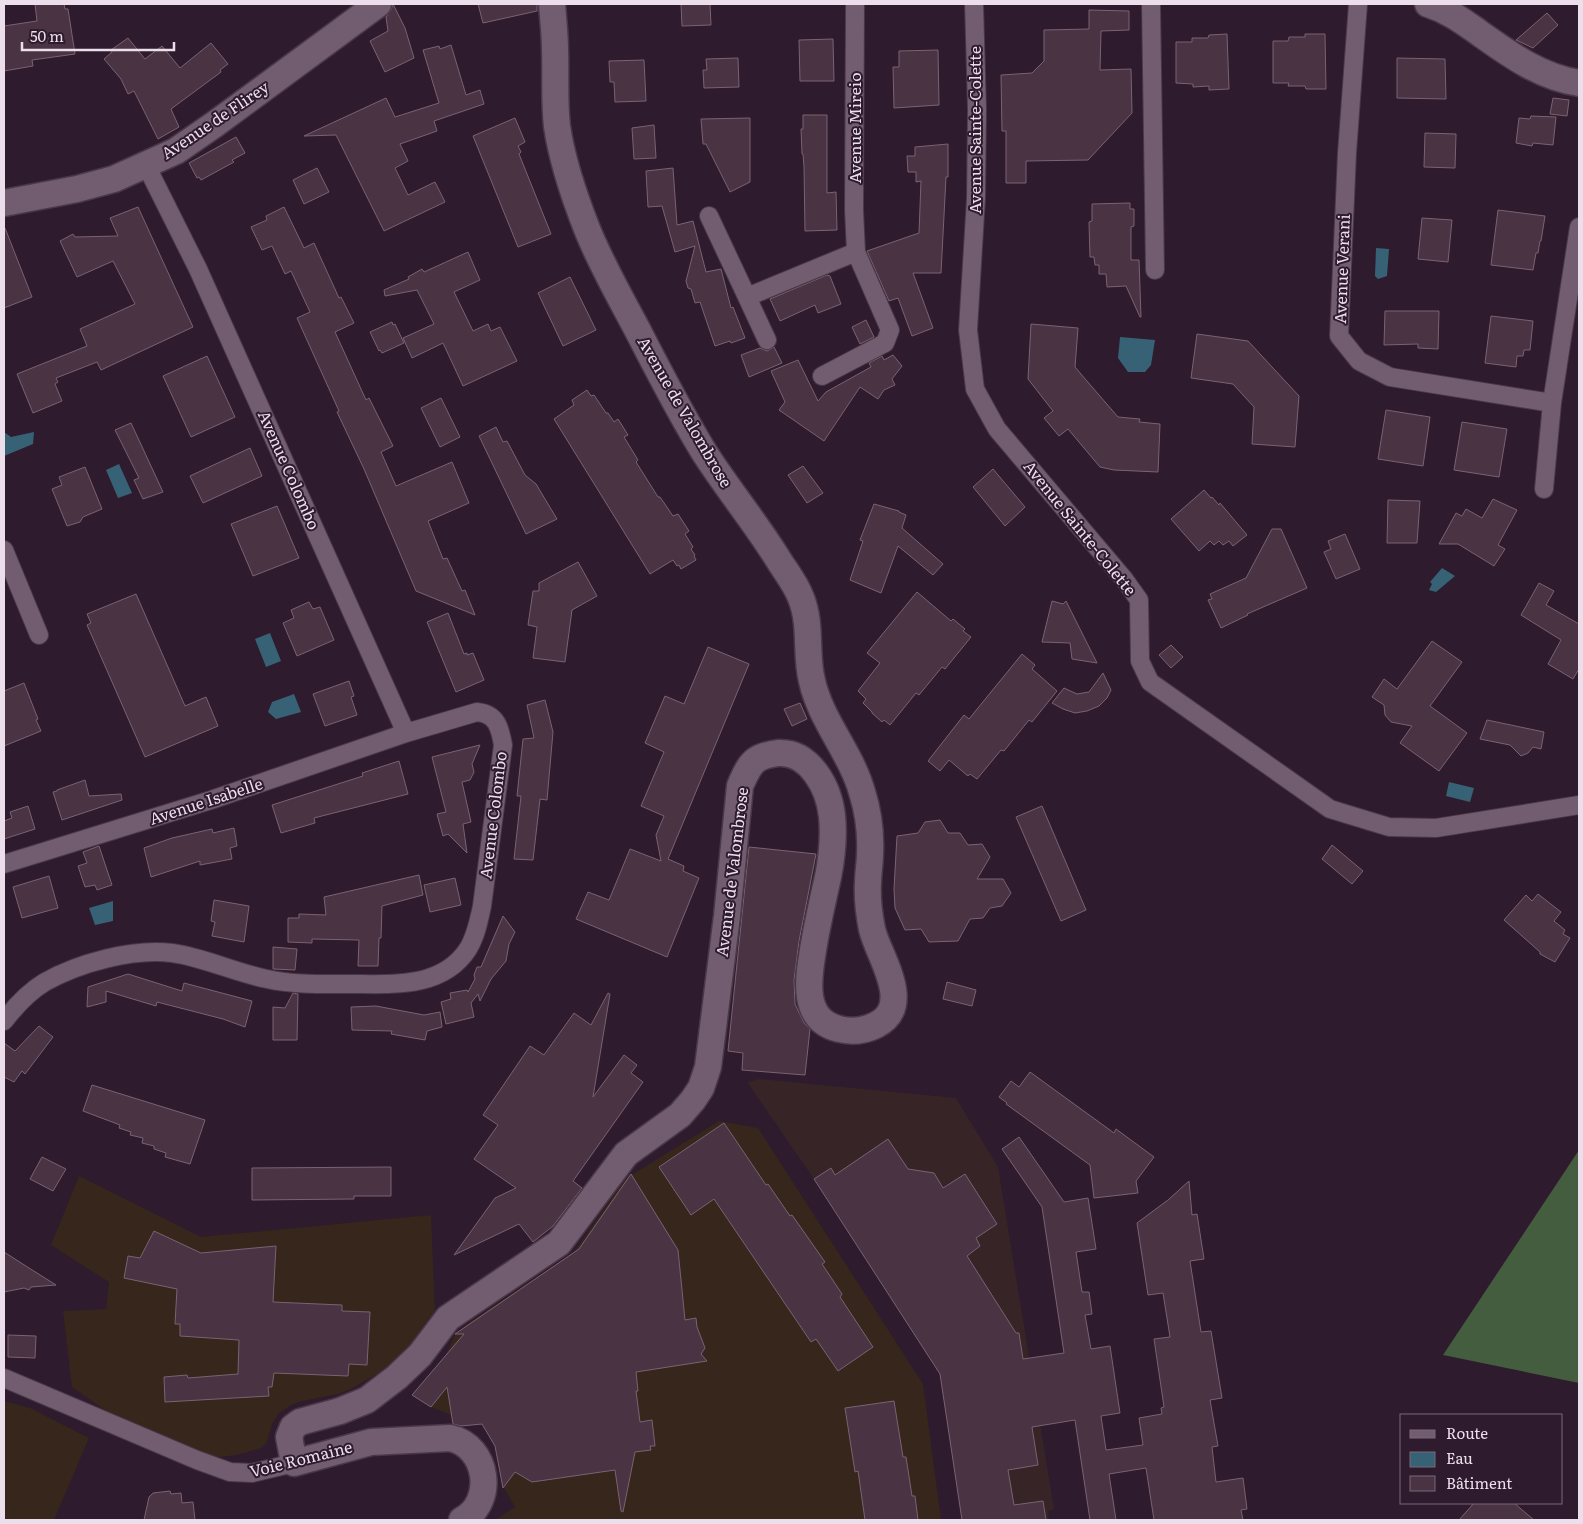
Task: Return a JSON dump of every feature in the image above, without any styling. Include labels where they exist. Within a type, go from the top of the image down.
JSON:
[{"type":"main road","name":"Avenue de Flirey","points":[[4,203],[114,180],[176,151],[378,4]]},
{"type":"main road","name":"Avenue de Valombrose","points":[[294,1463],[289,1437],[291,1430],[297,1424],[340,1411],[367,1400],[397,1377],[420,1355],[448,1318],[559,1243],[626,1154],[680,1115],[701,1088],[708,1067],[727,916],[740,786],[747,770],[757,760],[773,754],[788,753],[803,759],[814,771],[824,789],[832,812],[833,836],[829,873],[820,907],[808,980],[814,1011],[826,1025],[843,1030],[858,1031],[878,1024],[889,1013],[894,995],[891,978],[873,934],[869,914],[870,832],[862,793],[853,767],[818,702],[808,662],[808,625],[802,600],[767,542],[704,451],[661,375],[597,254],[577,200],[560,142],[556,110],[552,4]]},
{"type":"main road","points":[[1428,4],[1456,16],[1534,70],[1570,82],[1579,83]]},
{"type":"main road","name":"Voie Romaine","points":[[294,1463],[371,1442],[434,1438],[456,1439],[472,1449],[479,1460],[483,1473],[483,1491],[479,1505],[462,1520]]},
{"type":"street","name":"Avenue Mireio","points":[[822,376],[885,343],[890,330],[856,252],[854,210],[855,4]]},
{"type":"street","name":"Avenue Sainte-Colette","points":[[974,4],[977,109],[976,188],[968,330],[975,389],[997,429],[1124,579],[1138,600],[1140,661],[1150,682],[1330,809],[1389,827],[1436,828],[1579,805]]},
{"type":"street","points":[[1151,4],[1155,270]]},
{"type":"street","name":"Avenue Verani","points":[[1358,4],[1347,153],[1339,336],[1359,361],[1390,377],[1552,403]]},
{"type":"street","name":"Avenue Colombo","points":[[4,1021],[44,983],[104,958],[125,955],[172,953],[267,979],[318,984],[401,984],[421,981],[456,963],[468,948],[477,926],[482,906],[503,745],[500,729],[495,720],[486,712],[477,712],[406,733],[198,269],[146,165]]},
{"type":"street","points":[[709,216],[767,340]]},
{"type":"street","points":[[1544,489],[1552,403],[1579,226]]},
{"type":"street","points":[[747,298],[856,252]]},
{"type":"street","points":[[4,550],[39,635]]},
{"type":"street","name":"Avenue Isabelle","points":[[4,864],[211,800],[406,733]]},
{"type":"street","name":"Voie Romaine","points":[[4,1378],[197,1460],[230,1472],[252,1473],[294,1463]]},
{"type":"shaded area","points":[[760,1079],[956,1098],[998,1167],[1054,1509],[1048,1511],[1049,1520],[962,1520],[940,1374],[814,1179],[747,1082]]},
{"type":"shaded area","points":[[719,1121],[758,1128],[923,1384],[941,1520],[495,1520],[515,1507],[503,1487],[495,1446],[482,1424],[454,1427],[451,1415],[431,1407],[412,1395],[446,1355],[455,1334],[574,1252],[625,1179]]},
{"type":"shaded area","points":[[79,1176],[201,1237],[431,1215],[435,1312],[412,1343],[396,1360],[375,1375],[338,1394],[291,1405],[279,1413],[272,1424],[267,1442],[261,1448],[237,1455],[213,1456],[105,1410],[72,1387],[63,1311],[106,1309],[109,1282],[51,1245]]},
{"type":"shaded area","points":[[4,1401],[30,1408],[89,1438],[54,1520],[4,1520]]},
{"type":"green space","points":[[1579,1150],[1579,1383],[1443,1355]]},
{"type":"water","points":[[1376,248],[1389,249],[1387,276],[1378,279],[1375,276]]},
{"type":"water","points":[[1120,337],[1155,340],[1151,365],[1145,372],[1128,372],[1118,358]]},
{"type":"water","points":[[4,432],[11,437],[34,432],[33,444],[4,456]]},
{"type":"water","points":[[119,464],[132,493],[118,498],[106,470]]},
{"type":"water","points":[[1442,568],[1455,576],[1436,592],[1429,590],[1432,584],[1430,582]]},
{"type":"water","points":[[270,633],[281,661],[266,667],[255,639]]},
{"type":"water","points":[[294,694],[301,712],[276,719],[268,712],[272,702]]},
{"type":"water","points":[[1449,782],[1474,788],[1470,802],[1446,796]]},
{"type":"water","points":[[113,901],[113,921],[95,925],[89,908]]},
{"type":"building","points":[[35,4],[64,4],[65,9],[68,9],[75,54],[32,60],[33,66],[4,71],[4,26],[37,21]]},
{"type":"building","points":[[393,4],[405,28],[414,58],[385,72],[370,41],[388,31],[386,17]]},
{"type":"building","points":[[478,4],[537,4],[537,11],[483,23]]},
{"type":"building","points":[[681,4],[710,4],[711,25],[682,26]]},
{"type":"building","points":[[1089,10],[1129,11],[1129,30],[1101,31],[1100,70],[1131,69],[1132,113],[1088,160],[1026,161],[1026,183],[1006,183],[1006,131],[1002,131],[1001,75],[1032,73],[1044,61],[1044,30],[1089,29]]},
{"type":"building","points":[[1547,13],[1558,25],[1533,48],[1516,40]]},
{"type":"building","points":[[1227,34],[1229,89],[1209,90],[1209,86],[1193,87],[1193,84],[1176,83],[1176,42],[1192,42],[1192,38],[1208,38],[1209,35]]},
{"type":"building","points":[[1305,34],[1325,34],[1326,89],[1306,89],[1305,86],[1288,86],[1289,83],[1273,83],[1273,41],[1288,41],[1289,37],[1305,37]]},
{"type":"building","points":[[128,38],[145,59],[162,46],[180,68],[211,43],[228,64],[220,70],[221,72],[171,109],[179,127],[158,139],[134,91],[128,94],[121,79],[104,59],[112,52],[111,50]]},
{"type":"building","points":[[833,39],[834,81],[800,81],[799,40]]},
{"type":"building","points":[[451,45],[466,95],[480,90],[484,104],[434,121],[437,131],[400,144],[408,161],[395,168],[408,195],[435,182],[445,202],[384,231],[336,135],[304,136],[386,98],[395,117],[439,103],[423,50],[439,46],[440,49]]},
{"type":"building","points":[[938,50],[939,105],[894,108],[893,67],[899,67],[899,51]]},
{"type":"building","points":[[738,58],[739,87],[704,88],[703,70],[707,70],[706,59]]},
{"type":"building","points":[[1397,58],[1445,59],[1446,99],[1397,98]]},
{"type":"building","points":[[644,60],[646,101],[615,102],[614,82],[610,82],[609,61]]},
{"type":"building","points":[[1553,98],[1569,100],[1567,116],[1550,114]]},
{"type":"building","points":[[803,115],[827,115],[827,193],[836,192],[837,230],[805,231],[804,167],[801,129],[803,129]]},
{"type":"building","points":[[1531,116],[1556,117],[1553,145],[1533,143],[1532,146],[1516,143],[1519,118],[1530,119]]},
{"type":"building","points":[[515,118],[525,142],[518,146],[521,152],[519,154],[551,234],[518,247],[473,136]]},
{"type":"building","points":[[750,118],[750,182],[730,192],[706,144],[703,144],[701,119]]},
{"type":"building","points":[[654,125],[656,158],[634,159],[632,128]]},
{"type":"building","points":[[1425,133],[1456,134],[1455,168],[1424,167]]},
{"type":"building","points":[[236,137],[245,153],[232,160],[234,162],[201,180],[199,177],[197,178],[189,163]]},
{"type":"building","points":[[948,144],[948,177],[946,177],[941,273],[913,273],[933,328],[912,336],[898,298],[889,301],[867,251],[919,233],[921,181],[916,182],[916,172],[908,172],[907,156],[915,156],[915,147]]},
{"type":"building","points":[[317,168],[329,192],[304,204],[293,180]]},
{"type":"building","points":[[673,168],[677,225],[693,221],[706,272],[721,269],[731,308],[733,307],[745,338],[715,346],[700,302],[695,303],[691,289],[688,288],[686,281],[695,246],[675,252],[662,206],[648,207],[646,171]]},
{"type":"building","points":[[1130,203],[1130,209],[1134,209],[1134,226],[1131,227],[1131,260],[1139,260],[1141,317],[1126,286],[1107,287],[1106,274],[1099,274],[1099,265],[1095,265],[1094,257],[1090,257],[1089,222],[1092,221],[1092,204]]},
{"type":"building","points":[[138,207],[193,327],[101,370],[97,362],[56,378],[58,382],[55,384],[62,401],[33,413],[17,374],[87,346],[80,329],[135,304],[113,261],[77,277],[60,241],[73,234],[75,237],[118,236],[110,218]]},
{"type":"building","points":[[284,207],[304,248],[314,243],[339,298],[341,297],[354,323],[335,332],[366,400],[369,398],[393,446],[381,452],[396,486],[452,462],[469,503],[428,521],[443,559],[447,558],[462,591],[465,590],[475,615],[416,591],[297,318],[310,312],[291,271],[285,274],[272,246],[262,250],[251,227],[267,220],[266,216]]},
{"type":"building","points":[[1498,210],[1545,216],[1541,241],[1538,253],[1536,253],[1533,270],[1491,265]]},
{"type":"building","points":[[1422,218],[1452,220],[1448,262],[1418,259]]},
{"type":"building","points":[[4,229],[32,297],[4,308]]},
{"type":"building","points":[[468,252],[480,280],[454,292],[473,331],[488,324],[491,331],[500,327],[517,361],[463,386],[443,343],[412,358],[403,338],[434,324],[417,290],[385,296],[384,290],[409,279],[408,277],[422,269],[424,272]]},
{"type":"building","points":[[827,275],[830,276],[841,304],[818,313],[815,305],[780,321],[770,299]]},
{"type":"building","points":[[570,277],[596,330],[563,346],[538,293]]},
{"type":"building","points":[[1385,311],[1439,311],[1438,349],[1418,348],[1418,344],[1384,345]]},
{"type":"building","points":[[1491,316],[1533,321],[1530,350],[1524,350],[1523,356],[1517,356],[1516,367],[1485,363]]},
{"type":"building","points":[[866,320],[874,337],[860,344],[852,327]]},
{"type":"building","points":[[392,322],[393,325],[395,324],[404,343],[382,353],[379,351],[370,332]]},
{"type":"building","points":[[1031,324],[1078,328],[1075,367],[1086,380],[1118,417],[1140,419],[1139,422],[1160,424],[1158,472],[1114,470],[1100,467],[1068,429],[1059,436],[1044,418],[1053,411],[1028,379]]},
{"type":"building","points":[[1197,334],[1248,341],[1299,396],[1295,447],[1252,444],[1254,407],[1233,384],[1191,378]]},
{"type":"building","points":[[774,347],[782,363],[749,377],[741,355],[760,348],[767,351]]},
{"type":"building","points":[[893,355],[902,366],[892,379],[895,385],[884,390],[878,399],[860,387],[824,441],[779,410],[785,402],[771,371],[798,360],[818,401],[826,392],[871,367],[869,363],[882,356],[884,360]]},
{"type":"building","points":[[207,356],[235,417],[191,437],[163,376]]},
{"type":"building","points":[[587,390],[591,396],[594,395],[614,422],[618,419],[628,435],[624,437],[638,460],[636,462],[658,497],[660,497],[673,516],[678,514],[689,531],[685,534],[693,547],[691,549],[696,560],[681,569],[673,560],[650,574],[554,419],[574,405],[572,400]]},
{"type":"building","points":[[441,398],[460,437],[440,447],[421,408]]},
{"type":"building","points":[[1386,410],[1430,417],[1423,466],[1378,459]]},
{"type":"building","points":[[1462,422],[1507,429],[1499,477],[1454,470]]},
{"type":"building","points":[[131,423],[163,492],[143,499],[134,480],[139,478],[115,430]]},
{"type":"building","points":[[496,427],[503,442],[507,441],[525,475],[536,484],[557,519],[526,534],[479,436]]},
{"type":"building","points":[[250,448],[262,476],[203,503],[190,476]]},
{"type":"building","points":[[803,466],[823,493],[807,503],[788,475]]},
{"type":"building","points":[[85,467],[102,509],[83,517],[80,522],[67,526],[52,489],[62,485],[59,477]]},
{"type":"building","points":[[993,469],[1025,507],[1005,526],[973,487]]},
{"type":"building","points":[[1204,490],[1219,505],[1220,503],[1247,535],[1233,546],[1229,541],[1223,545],[1219,541],[1214,545],[1210,541],[1199,551],[1171,519]]},
{"type":"building","points":[[1493,499],[1517,510],[1498,545],[1505,549],[1494,566],[1458,544],[1439,544],[1456,513],[1462,516],[1466,509],[1482,518]]},
{"type":"building","points":[[1388,500],[1420,501],[1417,543],[1387,543]]},
{"type":"building","points":[[874,504],[899,511],[906,515],[902,528],[943,564],[933,575],[898,546],[881,593],[850,580],[863,541],[860,540]]},
{"type":"building","points":[[277,506],[299,558],[253,576],[231,524]]},
{"type":"building","points":[[1272,529],[1281,529],[1307,588],[1247,614],[1221,628],[1208,600],[1212,599],[1210,594],[1246,578]]},
{"type":"building","points":[[1345,534],[1360,569],[1336,579],[1324,552],[1331,549],[1328,541]]},
{"type":"building","points":[[578,562],[597,596],[572,610],[565,662],[533,658],[537,627],[528,625],[533,591],[539,591],[539,583]]},
{"type":"building","points":[[1539,583],[1554,591],[1546,605],[1579,624],[1579,669],[1573,679],[1548,664],[1561,640],[1521,615]]},
{"type":"building","points":[[917,592],[951,621],[953,619],[965,629],[963,631],[971,637],[945,669],[942,667],[919,695],[916,693],[890,725],[884,720],[882,722],[872,713],[863,703],[866,699],[858,691],[880,663],[867,653]]},
{"type":"building","points":[[136,594],[185,706],[206,697],[218,726],[145,757],[87,625],[91,623],[87,614]]},
{"type":"building","points":[[1052,601],[1063,604],[1066,601],[1097,663],[1072,659],[1070,643],[1042,642]]},
{"type":"building","points":[[309,602],[313,609],[320,607],[334,640],[297,656],[283,623],[294,618],[291,610]]},
{"type":"building","points":[[448,613],[464,654],[473,653],[484,680],[456,692],[427,622]]},
{"type":"building","points":[[1432,641],[1462,662],[1430,706],[1467,733],[1439,771],[1400,743],[1412,726],[1391,722],[1385,715],[1384,705],[1372,697],[1384,679],[1397,689]]},
{"type":"building","points":[[1171,645],[1183,657],[1171,668],[1159,655]]},
{"type":"building","points":[[708,647],[749,664],[668,859],[684,866],[683,871],[699,878],[667,957],[576,919],[588,892],[609,900],[630,849],[661,861],[656,835],[664,816],[641,806],[664,752],[645,743],[665,696],[684,704]]},
{"type":"building","points":[[1022,654],[1035,665],[1032,669],[1057,691],[1032,722],[1029,720],[1004,751],[1001,750],[977,779],[970,774],[968,776],[949,760],[940,771],[928,761],[964,715],[969,719]]},
{"type":"building","points":[[1103,673],[1111,690],[1107,698],[1099,706],[1075,713],[1052,703],[1064,688],[1077,694],[1089,692]]},
{"type":"building","points":[[349,681],[354,696],[351,697],[357,715],[325,726],[313,694]]},
{"type":"building","points":[[24,683],[41,731],[4,746],[4,691]]},
{"type":"building","points":[[545,700],[553,732],[547,800],[540,799],[533,860],[514,859],[521,796],[517,796],[523,739],[534,738],[527,705]]},
{"type":"building","points":[[800,703],[807,719],[792,726],[784,709]]},
{"type":"building","points":[[1487,720],[1544,732],[1541,749],[1533,747],[1528,753],[1521,756],[1510,745],[1480,739]]},
{"type":"building","points":[[480,745],[472,764],[474,772],[470,780],[462,782],[471,822],[463,824],[467,853],[448,834],[443,836],[437,814],[446,812],[432,757]]},
{"type":"building","points":[[399,761],[408,794],[314,818],[315,823],[281,833],[272,805],[363,776],[362,773]]},
{"type":"building","points":[[85,780],[89,796],[121,794],[122,800],[62,820],[53,792]]},
{"type":"building","points":[[28,806],[35,829],[4,839],[4,821],[12,818],[10,812]]},
{"type":"building","points":[[1042,806],[1086,910],[1061,921],[1016,817]]},
{"type":"building","points":[[940,820],[948,833],[960,833],[968,845],[982,844],[990,857],[977,879],[1003,879],[1011,893],[1002,906],[990,908],[983,918],[970,919],[958,941],[929,942],[921,929],[905,930],[895,908],[894,889],[897,836],[918,833],[925,822]]},
{"type":"building","points":[[234,828],[237,846],[230,848],[232,859],[200,865],[200,861],[151,877],[144,848],[172,838],[212,829],[213,833]]},
{"type":"building","points":[[1332,845],[1363,871],[1352,884],[1322,859]]},
{"type":"building","points":[[99,846],[112,885],[97,890],[95,885],[85,887],[78,866],[87,863],[83,852]]},
{"type":"building","points":[[749,847],[816,854],[799,941],[794,980],[795,1004],[804,1023],[810,1029],[805,1075],[742,1070],[743,1053],[728,1051]]},
{"type":"building","points":[[419,875],[423,895],[382,906],[378,966],[358,966],[359,940],[312,939],[312,943],[288,942],[288,918],[299,918],[299,914],[326,915],[324,897]]},
{"type":"building","points":[[49,876],[58,908],[22,918],[13,887]]},
{"type":"building","points":[[455,878],[461,905],[430,912],[424,885]]},
{"type":"building","points":[[1538,894],[1561,912],[1554,921],[1565,930],[1563,934],[1570,938],[1555,962],[1540,954],[1504,920],[1526,895],[1532,901]]},
{"type":"building","points":[[214,900],[249,906],[244,942],[212,936],[215,922],[211,921]]},
{"type":"building","points":[[503,916],[515,932],[509,944],[506,961],[491,979],[480,1001],[478,994],[471,1003],[474,1017],[446,1024],[441,1002],[451,999],[450,993],[467,990],[468,992],[475,979],[474,975],[477,967],[481,967]]},
{"type":"building","points":[[273,947],[297,949],[295,970],[273,969]]},
{"type":"building","points":[[128,974],[182,991],[184,983],[252,1001],[245,1027],[223,1019],[157,1002],[156,1006],[106,991],[106,1002],[87,1007],[88,987]]},
{"type":"building","points":[[947,982],[976,990],[972,1006],[943,999]]},
{"type":"building","points":[[293,993],[298,994],[297,1040],[273,1040],[273,1007],[285,1008]]},
{"type":"building","points":[[608,993],[610,994],[593,1097],[624,1055],[637,1065],[631,1073],[643,1082],[573,1181],[582,1188],[553,1226],[533,1242],[519,1224],[454,1255],[495,1198],[516,1188],[474,1159],[498,1125],[483,1115],[530,1046],[544,1055],[574,1013],[591,1025]]},
{"type":"building","points":[[376,1006],[424,1015],[440,1012],[442,1027],[427,1031],[425,1040],[391,1034],[392,1031],[352,1030],[351,1007]]},
{"type":"building","points":[[39,1026],[53,1037],[25,1074],[22,1071],[14,1082],[4,1077],[4,1043],[15,1051]]},
{"type":"building","points":[[1030,1072],[1114,1133],[1116,1129],[1154,1157],[1136,1181],[1138,1193],[1094,1198],[1090,1165],[999,1097],[1011,1081],[1019,1087]]},
{"type":"building","points":[[92,1085],[205,1120],[190,1164],[165,1157],[166,1153],[154,1149],[154,1146],[142,1143],[143,1138],[130,1135],[131,1132],[119,1128],[120,1125],[83,1111]]},
{"type":"building","points":[[724,1123],[766,1185],[768,1184],[790,1216],[792,1215],[825,1262],[822,1264],[842,1294],[840,1297],[873,1347],[838,1371],[816,1339],[811,1342],[714,1199],[691,1215],[659,1167]]},
{"type":"building","points":[[1019,1137],[1064,1202],[1088,1198],[1096,1249],[1076,1252],[1082,1292],[1089,1292],[1092,1314],[1085,1315],[1091,1349],[1110,1346],[1120,1413],[1101,1416],[1106,1450],[1143,1445],[1139,1418],[1162,1414],[1161,1408],[1164,1407],[1154,1339],[1170,1337],[1163,1293],[1148,1295],[1137,1223],[1168,1200],[1189,1181],[1192,1215],[1197,1214],[1204,1259],[1190,1261],[1201,1332],[1211,1331],[1222,1398],[1210,1400],[1218,1446],[1212,1447],[1216,1482],[1243,1478],[1247,1509],[1241,1510],[1243,1520],[1154,1520],[1146,1468],[1109,1474],[1116,1520],[1090,1520],[1075,1420],[1032,1427],[1038,1465],[1008,1470],[1014,1505],[1043,1501],[1046,1520],[962,1520],[940,1374],[814,1179],[831,1168],[835,1175],[888,1139],[908,1169],[934,1173],[943,1188],[965,1174],[997,1224],[976,1238],[980,1246],[967,1256],[1016,1333],[1019,1333],[1023,1359],[1064,1353],[1042,1207],[1002,1149]]},
{"type":"building","points":[[42,1157],[66,1169],[53,1191],[30,1179]]},
{"type":"building","points":[[391,1167],[391,1196],[354,1196],[354,1199],[252,1200],[252,1168]]},
{"type":"building","points":[[631,1174],[678,1250],[685,1320],[696,1318],[697,1327],[705,1348],[701,1354],[707,1361],[636,1372],[638,1391],[636,1391],[640,1422],[652,1420],[655,1446],[650,1446],[651,1450],[635,1452],[623,1512],[621,1511],[615,1470],[532,1482],[515,1472],[503,1488],[495,1446],[482,1424],[461,1426],[453,1424],[447,1387],[431,1407],[412,1395],[464,1334],[455,1334],[579,1249]]},
{"type":"building","points":[[154,1231],[201,1253],[276,1246],[273,1302],[342,1305],[342,1311],[370,1312],[367,1365],[349,1364],[348,1376],[274,1373],[272,1387],[268,1387],[269,1396],[165,1402],[164,1377],[187,1375],[188,1378],[238,1374],[239,1340],[180,1336],[180,1324],[175,1324],[177,1289],[124,1278],[128,1256],[140,1258]]},
{"type":"building","points":[[4,1252],[56,1285],[4,1292]]},
{"type":"building","points":[[8,1335],[36,1336],[35,1358],[8,1357]]},
{"type":"building","points":[[894,1401],[903,1457],[906,1457],[912,1496],[915,1496],[918,1520],[865,1520],[858,1471],[855,1472],[845,1408]]},
{"type":"building","points":[[170,1491],[171,1494],[181,1493],[182,1503],[193,1502],[195,1520],[144,1520],[149,1497],[153,1493]]},
{"type":"building","points":[[1473,1504],[1515,1504],[1534,1520],[1459,1520]]}]
